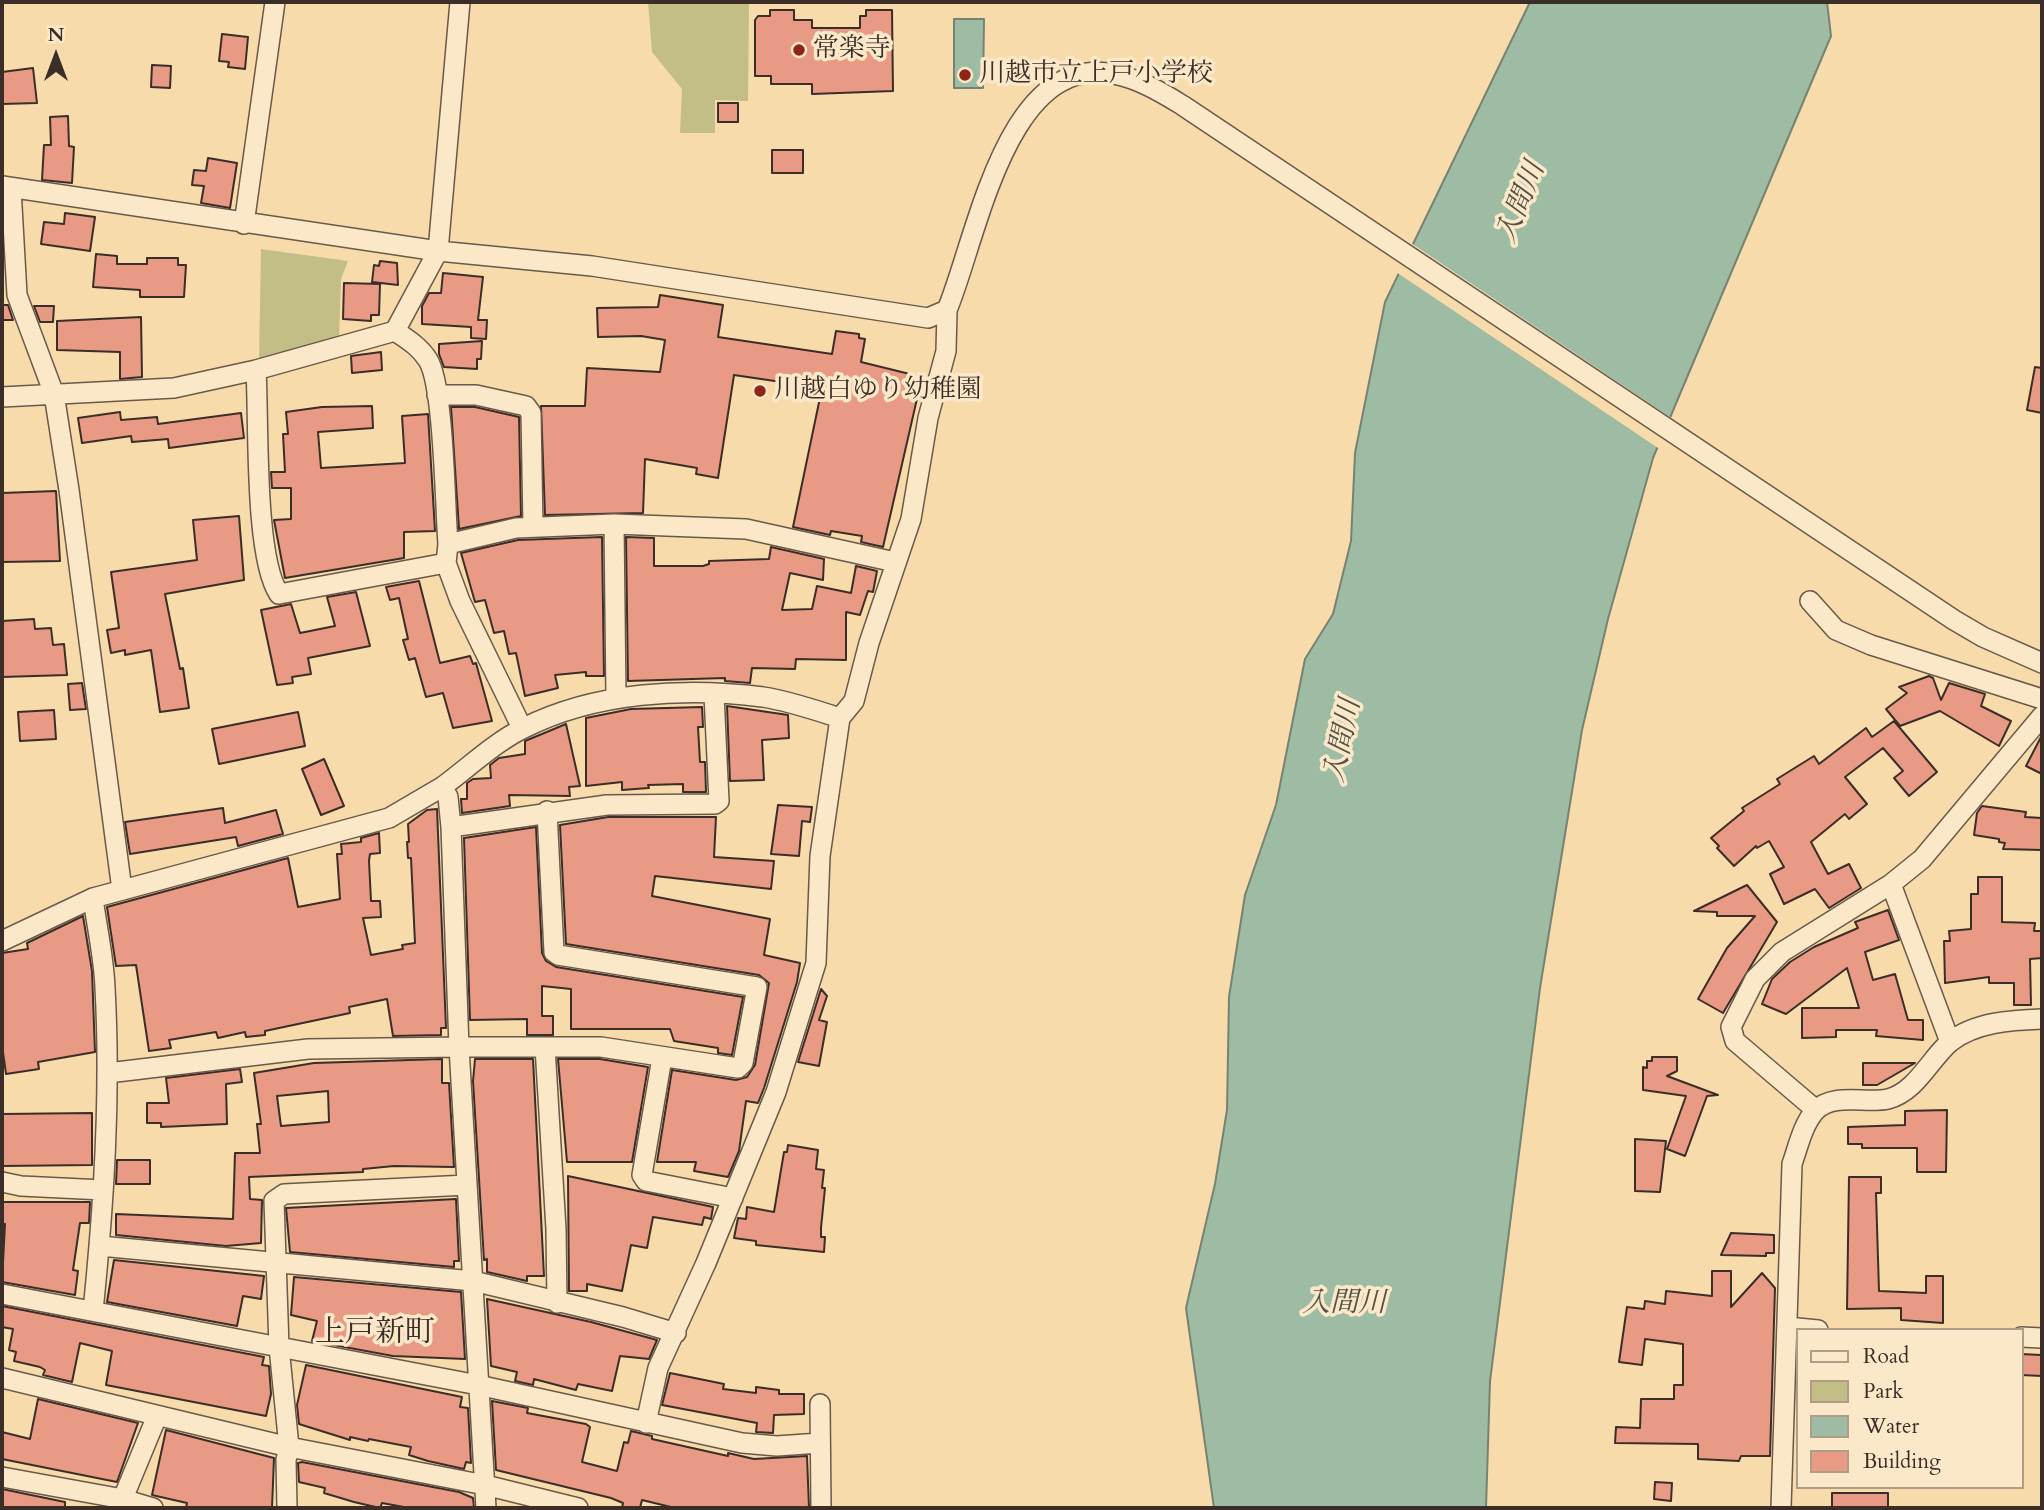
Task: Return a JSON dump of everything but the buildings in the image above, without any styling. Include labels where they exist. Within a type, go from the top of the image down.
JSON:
[{"type":"street","points":[[244,224],[275,2]]},
{"type":"street","points":[[2,397],[174,388],[256,370],[395,331],[438,251],[460,2]]},
{"type":"street","points":[[646,1423],[658,1368],[676,1333],[776,1092],[816,962],[818,882],[840,718],[854,701],[895,562],[911,519],[928,418],[946,351],[947,310],[997,170],[1022,117],[1044,92],[1061,81],[1091,74],[1115,74],[1154,88],[1954,620],[1983,637],[2042,663]]},
{"type":"street","points":[[122,890],[80,563],[54,394],[17,295],[6,187],[438,251],[592,266],[928,317],[947,310]]},
{"type":"street","points":[[395,331],[418,348],[429,361],[437,395],[447,554],[460,601],[522,728]]},
{"type":"street","points":[[256,370],[261,509],[271,583],[279,594],[447,554],[502,531],[533,527],[614,524],[746,529],[895,562]]},
{"type":"street","points":[[437,395],[476,395],[526,406],[531,413],[533,527]]},
{"type":"street","points":[[614,524],[616,698]]},
{"type":"street","points":[[1810,601],[1836,630],[1871,645],[2042,699]]},
{"type":"street","points":[[2,941],[93,898],[389,818],[442,787],[522,728],[569,708],[616,698],[695,692],[762,697],[840,718]]},
{"type":"street","points":[[451,827],[547,811],[607,805],[715,804],[719,801],[714,695]]},
{"type":"street","points":[[1816,1110],[1735,1041],[1731,1027],[1755,979],[1782,952],[1891,884],[1922,859],[2042,716]]},
{"type":"street","points":[[442,787],[448,797],[451,827],[459,1047],[486,1508]]},
{"type":"street","points":[[108,1073],[308,1049],[459,1047],[601,1047],[738,1068],[743,1063],[757,987],[558,955],[554,952],[547,811]]},
{"type":"street","points":[[1891,884],[1950,1042]]},
{"type":"street","points":[[93,898],[105,985],[108,1073],[100,1246],[93,1311]]},
{"type":"street","points":[[1782,1508],[1792,1164],[1801,1137],[1816,1110],[1834,1101],[1888,1099],[1904,1091],[1950,1042],[1990,1024],[2042,1019]]},
{"type":"street","points":[[545,1047],[556,1229],[557,1303]]},
{"type":"street","points":[[662,1058],[642,1175],[646,1181],[733,1198]]},
{"type":"street","points":[[2,1182],[21,1186],[103,1190]]},
{"type":"street","points":[[287,1508],[286,1460],[289,1447],[279,1347],[274,1201],[284,1194],[467,1185]]},
{"type":"street","points":[[100,1246],[472,1282],[676,1333]]},
{"type":"street","points":[[2,1294],[478,1385],[742,1443],[777,1446],[820,1443]]},
{"type":"street","points":[[1787,1327],[1797,1328]]},
{"type":"street","points":[[2023,1337],[2042,1338]]},
{"type":"street","points":[[2,1378],[289,1447],[485,1485],[579,1508]]},
{"type":"street","points":[[820,1404],[821,1508]]},
{"type":"street","points":[[121,1504],[158,1416]]},
{"type":"street","points":[[2,1477],[121,1504],[153,1508]]},
{"type":"green space","points":[[648,2],[749,2],[748,101],[715,100],[715,133],[680,133],[682,89],[652,52]]},
{"type":"green space","points":[[261,249],[348,261],[341,279],[339,339],[259,363]]},
{"type":"water","name":"入間川","points":[[1530,2],[1827,2],[1831,36],[1653,458],[1608,619],[1582,730],[1540,988],[1490,1381],[1486,1508],[1214,1508],[1186,1308],[1215,1184],[1227,1110],[1229,997],[1245,895],[1276,805],[1305,659],[1333,614],[1351,541],[1355,453],[1385,302]]},
{"type":"water","points":[[954,19],[984,19],[983,88],[954,88]]},
{"type":"pier","points":[[1411,243],[1673,419],[1661,450],[1396,272]]},
{"type":"place","name":"常楽寺","points":[[799,50]]},
{"type":"place","name":"川越市立上戸小学校","points":[[965,75]]},
{"type":"place","name":"川越白ゆり幼稚園","points":[[760,391]]},
{"type":"district","name":"上戸新町","points":[[375,1334]]}]
